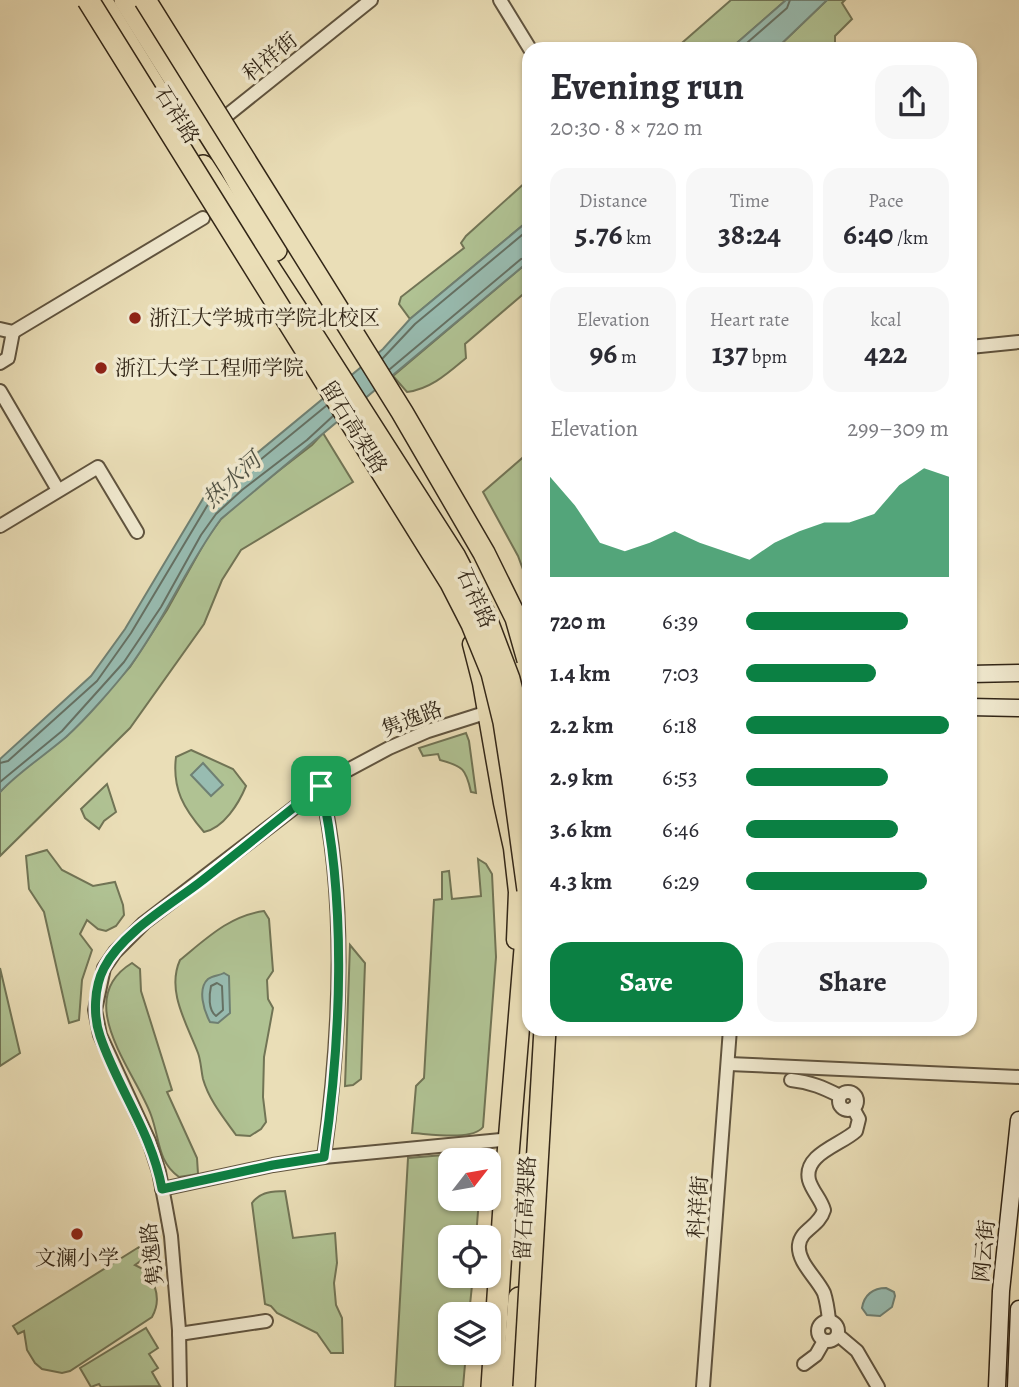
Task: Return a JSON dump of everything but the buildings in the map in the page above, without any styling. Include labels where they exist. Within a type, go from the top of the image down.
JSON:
[{"type":"highway","name":"留石高架路","points":[[125,0],[230,167],[315,325],[455,557],[484,613],[509,679],[522,731]]},
{"type":"highway","points":[[145,0],[402,412],[484,553],[516,618],[522,639]]},
{"type":"highway","name":"留石高架路","points":[[87,3],[408,456],[478,574],[522,675]]},
{"type":"highway","name":"留石高架路","points":[[87,3],[451,583],[467,614],[492,673],[504,722],[522,848]]},
{"type":"highway","points":[[167,22],[230,167]]},
{"type":"highway","points":[[118,63],[147,89],[173,130],[211,178]]},
{"type":"highway","name":"留石高架路","points":[[492,1387],[522,987]]},
{"type":"highway","name":"留石高架路","points":[[512,1387],[536,1036]]},
{"type":"highway","points":[[523,1387],[547,1036]]},
{"type":"main road","name":"石祥路","points":[[153,0],[251,159],[273,217],[490,553],[522,620]]},
{"type":"main road","name":"石祥路","points":[[87,3],[118,63],[198,192],[245,250],[419,526],[473,648],[488,712],[513,848],[518,892],[489,1302]]},
{"type":"main road","points":[[483,1387],[484,1365]]},
{"type":"street","name":"科祥街","points":[[225,117],[371,0]]},
{"type":"street","points":[[500,0],[526,42]]},
{"type":"street","points":[[0,363],[9,358],[6,331],[203,218]]},
{"type":"street","points":[[977,346],[1019,342]]},
{"type":"street","points":[[0,391],[58,490]]},
{"type":"street","points":[[0,526],[98,467],[136,532]]},
{"type":"street","points":[[977,674],[1019,673]]},
{"type":"street","points":[[488,712],[522,699]]},
{"type":"street","points":[[977,707],[1019,709]]},
{"type":"street","points":[[488,712],[522,715]]},
{"type":"street","name":"隽逸路","points":[[180,1387],[179,1334],[171,1236],[149,1141],[100,1035],[96,1010],[104,968],[115,952],[144,923],[348,768],[428,732],[488,712]]},
{"type":"street","points":[[321,786],[330,829],[338,928],[332,1102],[324,1157]]},
{"type":"street","name":"科祥街","points":[[703,1387],[730,1036]]},
{"type":"street","points":[[729,1064],[1019,1077]]},
{"type":"street","points":[[792,1080],[813,1082],[826,1092],[840,1096],[845,1092],[854,1094],[857,1103],[853,1108],[859,1119],[856,1131],[811,1163],[808,1178],[824,1210],[818,1223],[803,1235],[799,1245],[802,1258],[823,1291],[829,1320]]},
{"type":"street","name":"网云街","points":[[997,1387],[1001,1292],[1019,1120]]},
{"type":"street","points":[[162,1189],[324,1157],[502,1140]]},
{"type":"street","points":[[1016,1387],[1019,1309]]},
{"type":"street","points":[[838,1335],[830,1341],[824,1341],[817,1333],[818,1327],[821,1322],[829,1320],[837,1324],[838,1335],[857,1351],[878,1387]]},
{"type":"street","points":[[179,1334],[266,1321]]},
{"type":"street","points":[[804,1364],[816,1356],[824,1341]]},
{"type":"green space","points":[[731,0],[786,0],[738,42],[683,42]]},
{"type":"green space","points":[[827,0],[845,0],[842,3],[852,19],[835,36],[835,42],[783,42]]},
{"type":"green space","points":[[522,185],[522,226],[410,319],[399,304],[401,297],[464,248],[461,243]]},
{"type":"green space","points":[[522,267],[522,295],[465,344],[466,358],[446,375],[431,384],[407,392],[393,376]]},
{"type":"green space","points":[[323,433],[353,482],[241,550],[222,580],[204,624],[130,728],[0,856],[0,792],[13,778],[67,736],[130,667],[221,519]]},
{"type":"green space","points":[[522,458],[522,567],[518,556],[483,492]]},
{"type":"green space","points":[[466,733],[476,793],[471,792],[465,773],[459,767],[440,760],[438,754],[423,756],[419,748]]},
{"type":"green space","points":[[191,750],[233,769],[246,786],[235,807],[224,820],[204,832],[185,807],[176,779],[176,757]]},
{"type":"green space","points":[[107,784],[116,812],[104,821],[99,829],[85,818],[81,809]]},
{"type":"green space","points":[[47,850],[62,870],[93,886],[115,882],[123,905],[124,915],[116,926],[106,931],[98,929],[87,920],[80,934],[92,950],[82,980],[79,1020],[69,1023],[44,912],[29,889],[26,856]]},
{"type":"green space","points":[[478,859],[486,864],[492,874],[496,957],[483,1127],[470,1134],[460,1135],[412,1133],[416,1086],[424,1078],[434,900],[442,899],[442,872],[449,871],[452,899],[481,896]]},
{"type":"green space","points":[[264,911],[269,919],[273,971],[267,980],[268,999],[273,1008],[264,1057],[263,1097],[266,1122],[250,1136],[236,1135],[217,1108],[203,1079],[200,1059],[180,1007],[175,984],[176,972],[180,960],[219,929],[240,918]]},
{"type":"green space","points":[[350,945],[365,963],[361,1079],[353,1085],[345,1086]]},
{"type":"green space","points":[[132,963],[140,969],[141,991],[172,1090],[167,1092],[197,1158],[198,1174],[179,1177],[167,1164],[151,1115],[113,1036],[107,1016],[107,996],[115,978]]},
{"type":"green space","points":[[0,968],[20,1053],[0,1066]]},
{"type":"green space","points":[[438,1156],[438,1211],[478,1211],[477,1225],[438,1225],[438,1288],[472,1288],[470,1302],[438,1302],[438,1365],[465,1365],[463,1387],[395,1387],[408,1158]]},
{"type":"green space","points":[[285,1191],[293,1238],[335,1233],[337,1263],[334,1283],[336,1305],[342,1318],[343,1353],[331,1353],[317,1333],[265,1304],[252,1203],[263,1194]]},
{"type":"green space","points":[[139,1247],[146,1257],[135,1265],[147,1274],[155,1287],[157,1302],[152,1317],[70,1371],[62,1373],[42,1369],[27,1350],[24,1331],[18,1334],[13,1326]]},
{"type":"green space","points":[[146,1328],[158,1348],[149,1354],[158,1368],[152,1372],[160,1386],[101,1387],[99,1384],[91,1387],[80,1368]]},
{"type":"water","points":[[786,0],[827,0],[783,42],[738,42]]},
{"type":"water","name":"热水河","points":[[522,226],[522,267],[221,519],[155,629],[124,673],[74,730],[0,792],[0,759],[91,676],[125,629],[204,497],[383,349],[410,319]]},
{"type":"water","points":[[203,763],[223,785],[211,796],[191,775]]},
{"type":"water","points":[[224,973],[229,976],[230,1013],[218,1023],[210,1022],[204,1006],[203,988],[208,979]]},
{"type":"water","points":[[886,1288],[894,1292],[892,1307],[880,1316],[867,1315],[862,1308],[867,1296],[873,1291]]},
{"type":"place","name":"浙江大学城市学院北校区","points":[[135,318]]},
{"type":"place","name":"浙江大学工程师学院","points":[[101,368]]},
{"type":"place","name":"文澜小学","points":[[77,1234]]},
{"type":"route","points":[[321,786],[330,829],[338,928],[332,1102],[324,1157],[162,1189],[149,1141],[100,1035],[96,1010],[98,988],[104,968],[115,952],[144,923],[198,884],[321,786]]}]
